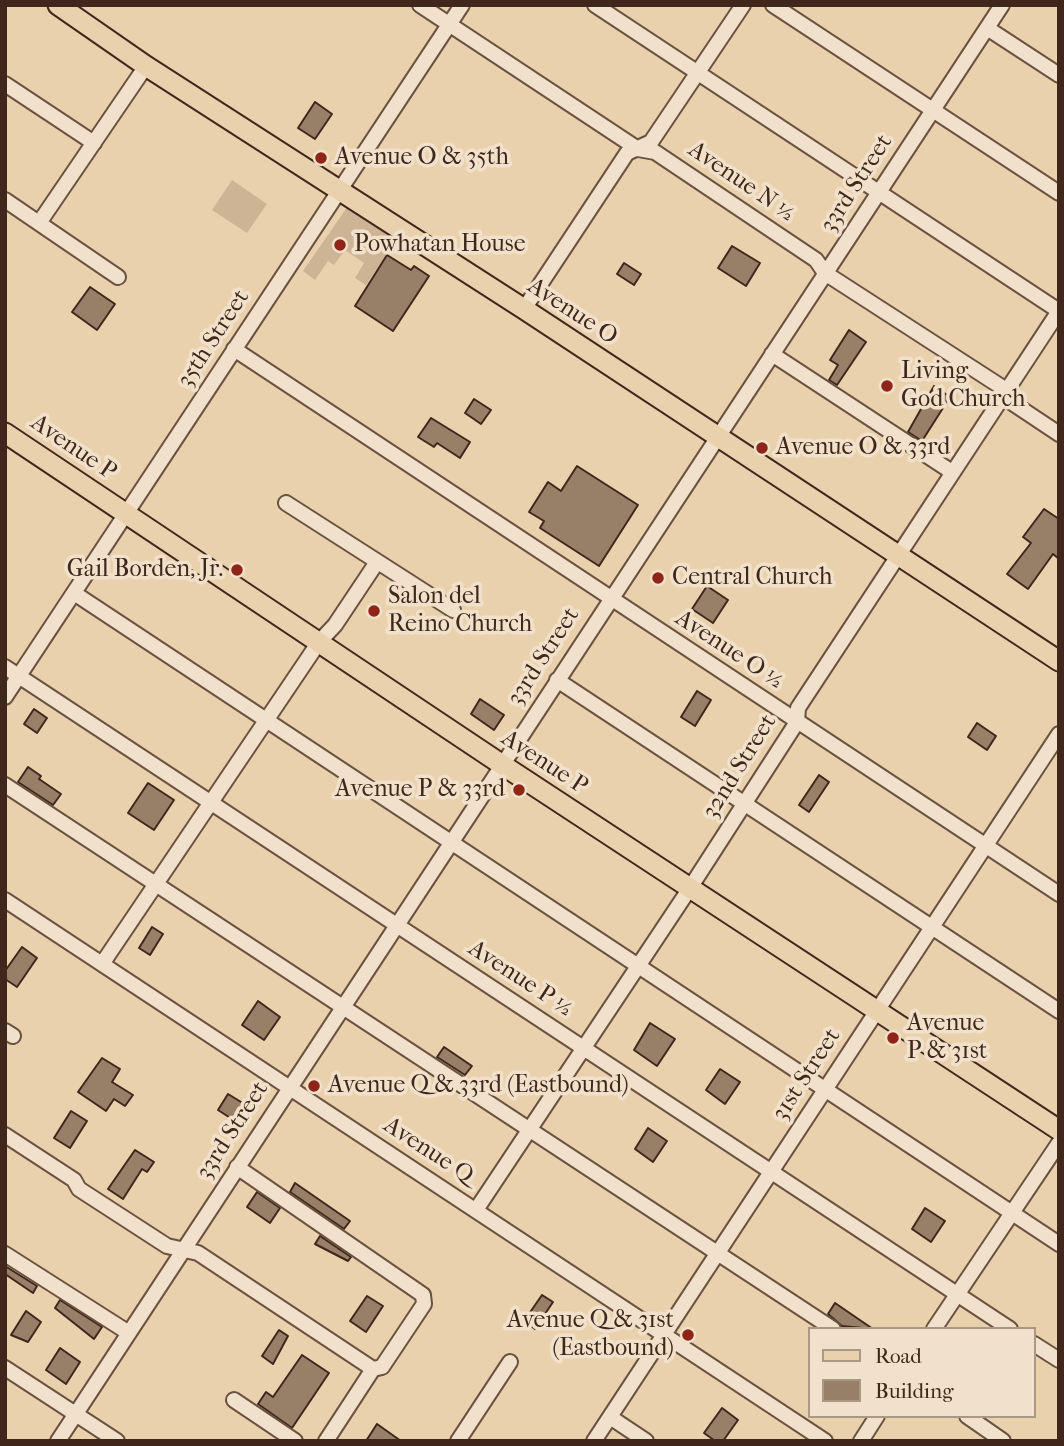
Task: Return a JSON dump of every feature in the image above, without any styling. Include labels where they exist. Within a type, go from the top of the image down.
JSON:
[{"type":"main road","name":"Avenue O","points":[[58,5],[146,66],[524,309],[1059,661]]},
{"type":"main road","name":"Avenue P","points":[[5,433],[501,764],[1059,1130]]},
{"type":"street","name":"Avenue N ½","points":[[420,5],[638,149],[655,152],[816,260],[825,273],[1000,386],[1008,400],[1059,434]]},
{"type":"street","name":"35th Street","points":[[5,697],[462,5]]},
{"type":"street","points":[[596,5],[1059,311]]},
{"type":"street","points":[[524,309],[627,153],[651,142],[743,5]]},
{"type":"street","points":[[773,5],[1059,193]]},
{"type":"street","name":"33rd Street","points":[[58,1441],[1002,5]]},
{"type":"street","points":[[987,28],[1059,75]]},
{"type":"street","points":[[39,223],[146,66]]},
{"type":"street","points":[[5,84],[94,143]]},
{"type":"street","points":[[5,200],[118,277]]},
{"type":"street","name":"32nd Street","points":[[476,1210],[745,804],[797,722],[798,708],[1059,311]]},
{"type":"street","name":"Avenue O ½","points":[[234,349],[1059,894]]},
{"type":"street","points":[[772,354],[952,472]]},
{"type":"street","points":[[286,503],[453,610]]},
{"type":"street","points":[[102,964],[319,642],[335,625],[377,562]]},
{"type":"street","points":[[74,593],[1059,1244]]},
{"type":"street","name":"Avenue P ½","points":[[5,667],[1007,1327]]},
{"type":"street","points":[[556,680],[1059,1011]]},
{"type":"street","name":"31st Street","points":[[594,1441],[1059,734]]},
{"type":"street","points":[[5,785],[830,1327]]},
{"type":"street","name":"Avenue Q","points":[[5,900],[825,1441]]},
{"type":"street","points":[[5,1135],[74,1180],[79,1189],[167,1246],[198,1253],[373,1369]]},
{"type":"street","points":[[935,1327],[1059,1143]]},
{"type":"street","points":[[237,1167],[423,1295],[424,1304],[382,1367],[373,1369],[326,1441]]},
{"type":"street","points":[[5,1254],[129,1333]]},
{"type":"street","points":[[1036,1345],[1059,1360]]},
{"type":"street","points":[[458,1441],[510,1362]]},
{"type":"street","points":[[5,1368],[117,1441]]},
{"type":"street","points":[[234,1400],[295,1441]]},
{"type":"street","points":[[610,1417],[646,1441]]},
{"type":"street","points":[[861,1441],[876,1418]]},
{"type":"street","points":[[970,1418],[1003,1441]]},
{"type":"shaded area","points":[[232,180],[267,204],[247,233],[212,210]]},
{"type":"shaded area","points":[[348,206],[396,240],[366,285],[355,278],[364,263],[345,250],[334,265],[328,261],[315,280],[303,271]]},
{"type":"building","points":[[315,102],[332,114],[315,139],[298,128]]},
{"type":"building","points":[[732,246],[760,263],[746,286],[718,268]]},
{"type":"building","points":[[387,255],[411,270],[414,266],[429,276],[393,331],[355,306]]},
{"type":"building","points":[[624,263],[641,274],[634,285],[617,274]]},
{"type":"building","points":[[90,287],[115,304],[97,330],[72,312]]},
{"type":"building","points":[[849,330],[866,342],[837,385],[829,380],[838,365],[830,360]]},
{"type":"building","points":[[934,386],[950,397],[922,441],[908,432]]},
{"type":"building","points":[[474,399],[491,410],[481,424],[465,413]]},
{"type":"building","points":[[431,418],[470,442],[460,458],[437,443],[434,447],[418,437]]},
{"type":"building","points":[[577,466],[638,505],[599,566],[540,528],[544,521],[529,512],[548,482],[561,491]]},
{"type":"building","points":[[1044,509],[1059,519],[1059,559],[1053,554],[1028,589],[1007,574],[1031,543],[1023,537]]},
{"type":"building","points":[[707,586],[728,600],[713,623],[692,609]]},
{"type":"building","points":[[697,691],[711,700],[695,726],[681,717]]},
{"type":"building","points":[[480,699],[504,715],[494,730],[471,714]]},
{"type":"building","points":[[34,709],[47,718],[37,733],[24,724]]},
{"type":"building","points":[[977,723],[996,736],[987,750],[968,737]]},
{"type":"building","points":[[28,767],[41,776],[39,779],[61,794],[53,805],[18,782]]},
{"type":"building","points":[[819,775],[829,782],[809,812],[799,805]]},
{"type":"building","points":[[148,783],[174,800],[154,830],[128,813]]},
{"type":"building","points":[[152,927],[163,934],[150,955],[139,948]]},
{"type":"building","points":[[22,947],[37,958],[17,987],[5,979],[5,971]]},
{"type":"building","points":[[258,1001],[280,1017],[264,1040],[242,1025]]},
{"type":"building","points":[[650,1023],[675,1039],[657,1066],[634,1050]]},
{"type":"building","points":[[444,1047],[472,1066],[465,1075],[437,1057]]},
{"type":"building","points":[[102,1058],[120,1069],[112,1082],[133,1095],[125,1106],[114,1099],[106,1111],[78,1092]]},
{"type":"building","points":[[720,1069],[740,1082],[725,1104],[706,1090]]},
{"type":"building","points":[[228,1094],[246,1105],[235,1121],[218,1110]]},
{"type":"building","points":[[71,1111],[87,1121],[70,1148],[54,1138]]},
{"type":"building","points":[[648,1128],[667,1141],[653,1162],[635,1149]]},
{"type":"building","points":[[135,1150],[154,1162],[147,1172],[142,1169],[123,1199],[108,1189]]},
{"type":"building","points":[[295,1183],[350,1221],[344,1229],[290,1192]]},
{"type":"building","points":[[257,1192],[280,1208],[270,1223],[247,1207]]},
{"type":"building","points":[[925,1208],[945,1221],[931,1242],[912,1229]]},
{"type":"building","points":[[320,1236],[351,1257],[348,1261],[315,1244]]},
{"type":"building","points":[[5,1266],[37,1286],[33,1293],[5,1274]]},
{"type":"building","points":[[542,1295],[553,1302],[535,1329],[524,1321]]},
{"type":"building","points":[[367,1296],[383,1306],[366,1332],[350,1321]]},
{"type":"building","points":[[60,1300],[102,1327],[94,1339],[55,1308]]},
{"type":"building","points":[[835,1303],[870,1327],[842,1326],[828,1314]]},
{"type":"building","points":[[26,1311],[41,1322],[28,1342],[11,1335]]},
{"type":"building","points":[[279,1330],[288,1336],[273,1364],[262,1356]]},
{"type":"building","points":[[60,1348],[80,1362],[66,1384],[46,1370]]},
{"type":"building","points":[[302,1355],[329,1373],[292,1428],[258,1404],[266,1392],[273,1397]]},
{"type":"building","points":[[722,1408],[738,1420],[723,1441],[715,1441],[704,1433]]},
{"type":"building","points":[[377,1424],[401,1441],[366,1441]]},
{"type":"place","name":"Avenue O & 35th","points":[[321,158]]},
{"type":"place","name":"Powhatan House","points":[[340,245]]},
{"type":"place","name":"Living God Church","points":[[887,386]]},
{"type":"place","name":"Avenue O & 33rd","points":[[762,448]]},
{"type":"place","name":"Gail Borden, Jr.","points":[[237,570]]},
{"type":"place","name":"Central Church","points":[[658,578]]},
{"type":"place","name":"Salon del Reino Church","points":[[374,611]]},
{"type":"place","name":"Avenue P & 33rd","points":[[519,790]]},
{"type":"place","name":"Avenue P & 31st","points":[[893,1038]]},
{"type":"place","name":"Avenue Q & 33rd (Eastbound)","points":[[314,1086]]},
{"type":"place","name":"Avenue Q & 31st (Eastbound)","points":[[688,1335]]}]
